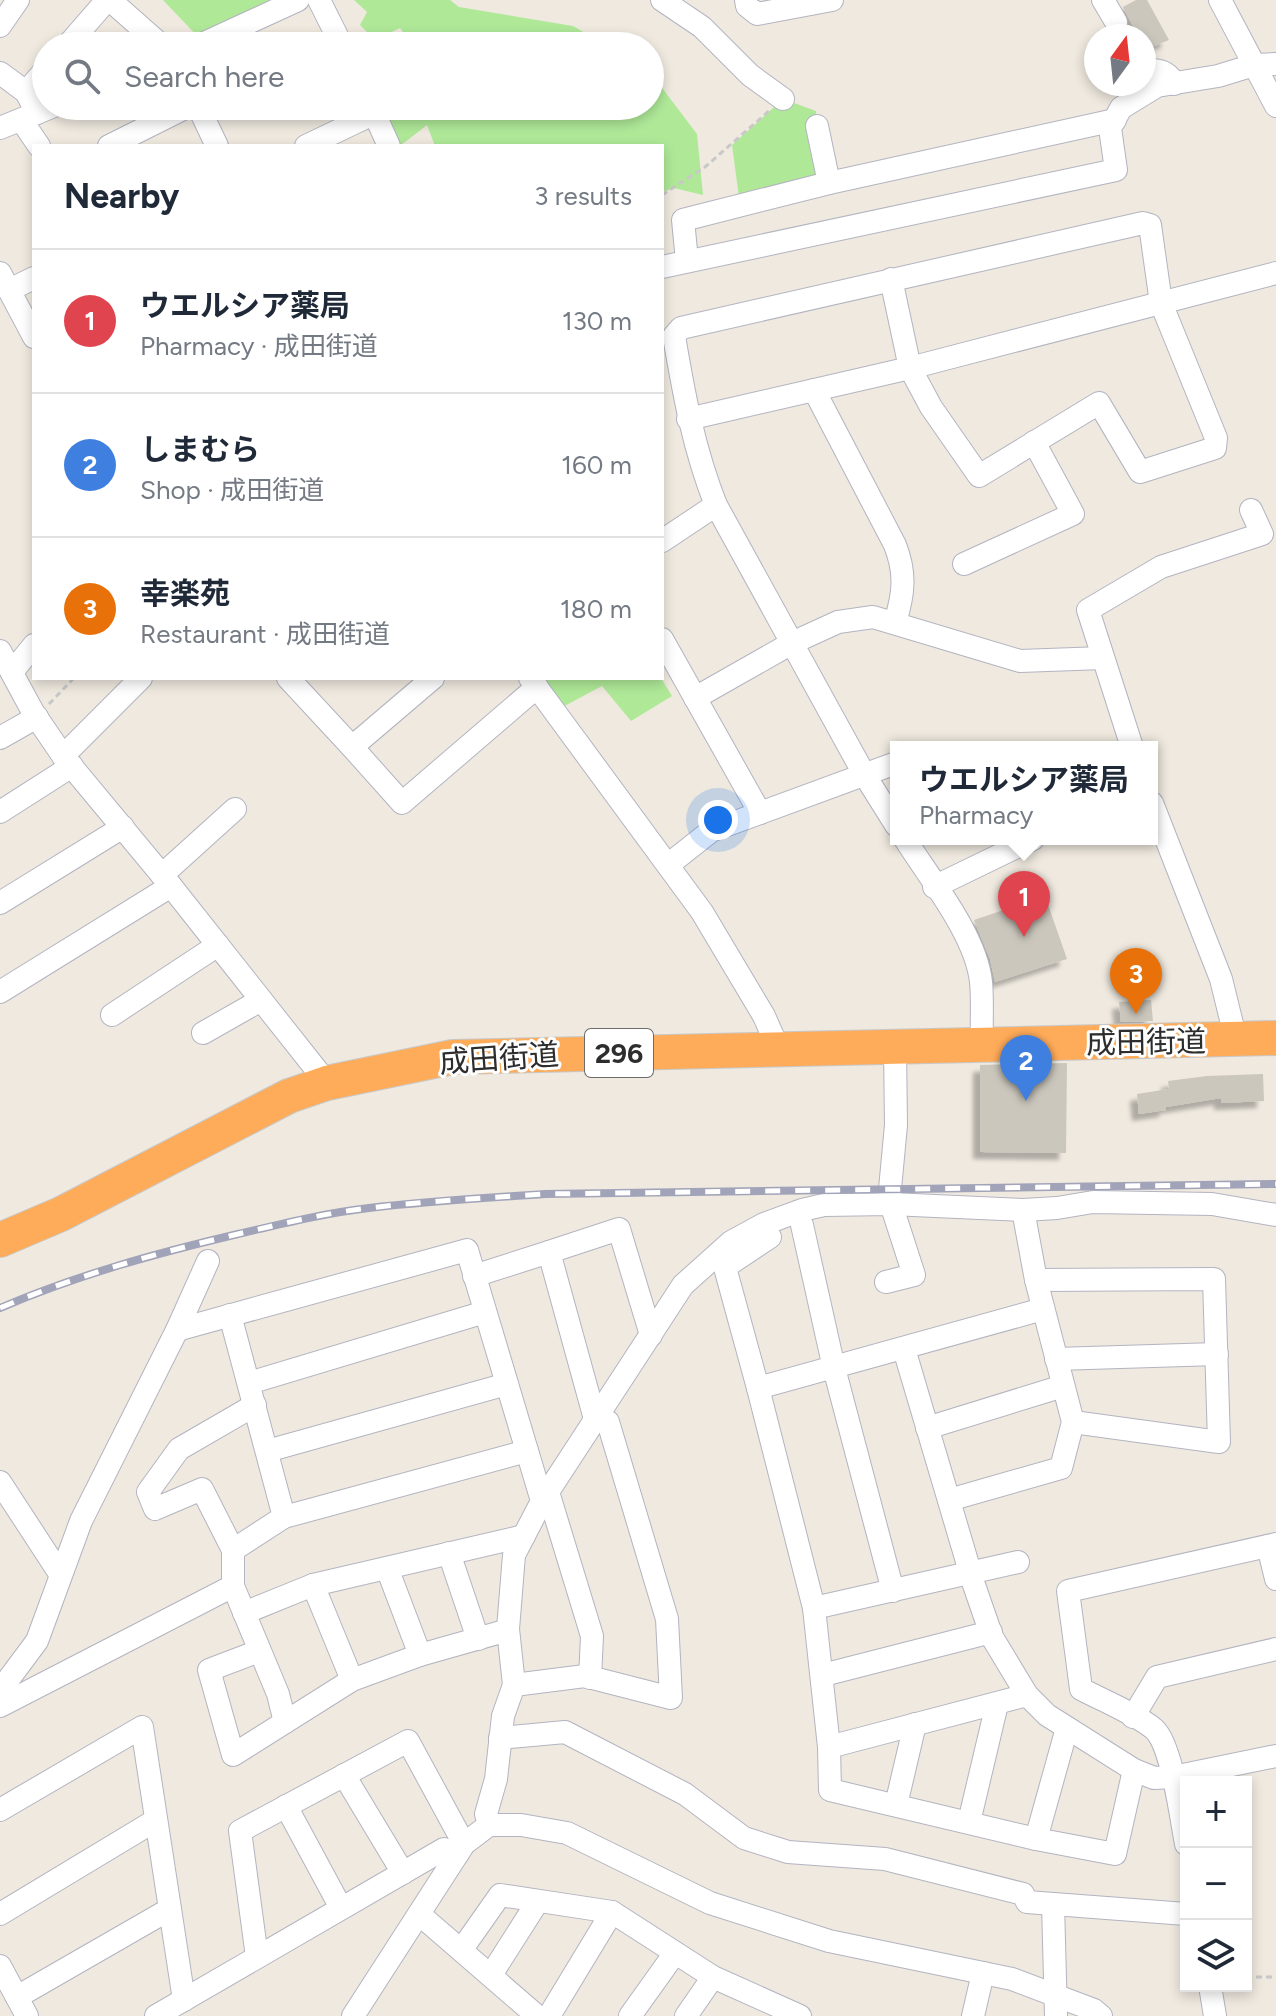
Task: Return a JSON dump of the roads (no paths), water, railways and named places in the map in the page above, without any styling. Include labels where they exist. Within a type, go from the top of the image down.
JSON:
[{"type":"highway","name":"成田街道","points":[[0,1240],[61,1214],[289,1096],[327,1083],[453,1057],[1276,1038]]},
{"type":"street","points":[[0,26],[18,0]]},
{"type":"street","points":[[80,32],[109,0],[146,32]]},
{"type":"street","points":[[228,32],[298,0]]},
{"type":"street","points":[[319,0],[335,32]]},
{"type":"street","points":[[662,0],[702,27],[750,75],[783,99]]},
{"type":"street","points":[[746,0],[747,6],[757,14],[826,1]]},
{"type":"street","points":[[1103,0],[1116,22]]},
{"type":"street","points":[[1220,0],[1265,64],[1276,106]]},
{"type":"street","points":[[664,267],[1116,170],[1110,128],[1121,108],[1157,86],[1265,64]]},
{"type":"street","points":[[1156,72],[1171,76],[1174,84]]},
{"type":"street","points":[[0,73],[26,92],[32,102]]},
{"type":"street","points":[[26,92],[32,85]]},
{"type":"street","points":[[0,128],[32,115]]},
{"type":"street","points":[[38,120],[39,144]]},
{"type":"street","points":[[113,144],[161,120]]},
{"type":"street","points":[[205,120],[216,144]]},
{"type":"street","points":[[310,144],[353,120]]},
{"type":"street","points":[[378,120],[388,144]]},
{"type":"street","points":[[687,261],[683,220],[829,183],[1115,120]]},
{"type":"street","points":[[817,126],[829,183]]},
{"type":"street","points":[[890,815],[864,774],[716,505],[701,467],[688,419],[674,336],[681,328],[891,279],[1143,223],[1150,225],[1161,303],[1216,438],[1215,448],[1140,472],[1099,403],[979,476],[931,407],[910,368],[891,279]]},
{"type":"street","points":[[688,419],[910,368],[1276,273]]},
{"type":"street","points":[[32,278],[5,282],[32,333]]},
{"type":"street","points":[[814,390],[902,563],[903,596],[895,622]]},
{"type":"street","points":[[964,564],[1073,514],[1034,442]]},
{"type":"street","points":[[664,540],[716,505]]},
{"type":"street","points":[[1130,741],[1088,610],[1161,567],[1262,534],[1251,510]]},
{"type":"street","points":[[695,698],[792,643],[838,622],[873,617],[1020,661],[1103,658]]},
{"type":"street","points":[[664,643],[760,813]]},
{"type":"street","points":[[12,672],[32,647]]},
{"type":"street","points":[[0,651],[37,717],[68,761],[327,1083]]},
{"type":"street","points":[[0,812],[68,761],[139,680]]},
{"type":"street","points":[[352,747],[431,680]]},
{"type":"street","points":[[298,681],[402,803],[534,682],[702,912],[764,1016],[779,1050]]},
{"type":"street","points":[[0,738],[37,717]]},
{"type":"street","points":[[668,865],[711,831],[890,765]]},
{"type":"street","points":[[0,992],[166,881],[235,809]]},
{"type":"street","points":[[1158,818],[1221,979],[1236,1040]]},
{"type":"street","points":[[0,903],[123,827]]},
{"type":"street","points":[[909,845],[960,925],[973,952],[981,980],[982,1045]]},
{"type":"street","points":[[934,887],[1021,845]]},
{"type":"street","points":[[112,1015],[218,945]]},
{"type":"street","points":[[203,1033],[261,1000]]},
{"type":"street","points":[[886,1282],[914,1275],[885,1204],[896,1125],[895,1048]]},
{"type":"street","points":[[1134,1770],[1115,1854],[1036,1839],[830,1790],[823,1675],[814,1608],[722,1259],[731,1242],[764,1224],[824,1205],[885,1204],[1023,1210],[1093,1202],[1212,1204],[1276,1215]]},
{"type":"street","points":[[489,1825],[486,1814],[496,1779],[503,1716],[514,1685],[508,1630],[514,1555],[545,1496],[683,1285],[722,1259],[769,1238],[802,1225],[868,1214],[885,1204]]},
{"type":"street","points":[[949,1500],[1061,1468],[1073,1422],[1036,1280],[1023,1210]]},
{"type":"street","points":[[802,1225],[834,1368],[893,1591]]},
{"type":"street","points":[[474,1276],[619,1229],[651,1335]]},
{"type":"street","points":[[177,1330],[467,1250],[527,1451],[592,1636],[590,1678]]},
{"type":"street","points":[[549,1252],[595,1419]]},
{"type":"street","points":[[0,1696],[2,1688],[37,1641],[81,1521],[177,1330],[208,1261]]},
{"type":"street","points":[[1036,1280],[1214,1279],[1219,1442],[1073,1422]]},
{"type":"street","points":[[758,1388],[1043,1309]]},
{"type":"street","points":[[249,1383],[485,1312]]},
{"type":"street","points":[[230,1315],[284,1517]]},
{"type":"street","points":[[904,1349],[970,1573],[991,1632],[1027,1695],[1047,1715],[1134,1770],[1154,1778],[1276,1756]]},
{"type":"street","points":[[1056,1359],[1217,1354]]},
{"type":"street","points":[[267,1451],[507,1384]]},
{"type":"street","points":[[927,1428],[1063,1386]]},
{"type":"street","points":[[255,1405],[179,1449],[148,1492],[155,1509],[202,1489],[233,1550],[233,1586],[278,1694],[285,1722]]},
{"type":"street","points":[[514,1685],[590,1678],[671,1698],[667,1619],[608,1422],[595,1419]]},
{"type":"street","points":[[233,1550],[284,1517],[527,1451]]},
{"type":"street","points":[[0,1482],[60,1574]]},
{"type":"street","points":[[244,1613],[313,1585],[524,1536]]},
{"type":"street","points":[[1180,1813],[1164,1747],[1155,1730],[1081,1689],[1068,1591],[1272,1545],[1276,1579]]},
{"type":"street","points":[[449,1553],[478,1639]]},
{"type":"street","points":[[814,1608],[1018,1562]]},
{"type":"street","points":[[387,1568],[420,1655]]},
{"type":"street","points":[[313,1585],[352,1680]]},
{"type":"street","points":[[0,1706],[233,1586]]},
{"type":"street","points":[[259,1651],[209,1670],[233,1755],[352,1680],[420,1655],[508,1630]]},
{"type":"street","points":[[823,1675],[991,1632]]},
{"type":"street","points":[[1133,1717],[1157,1677],[1276,1649]]},
{"type":"street","points":[[829,1747],[1027,1695]]},
{"type":"street","points":[[969,1822],[997,1704]]},
{"type":"street","points":[[896,1805],[915,1724]]},
{"type":"street","points":[[0,1810],[142,1727],[184,2000]]},
{"type":"street","points":[[1036,1839],[1067,1728]]},
{"type":"street","points":[[500,1738],[565,1732],[685,1794],[744,1838],[788,1852],[885,1859],[1023,1894],[1027,1902],[1180,1914]]},
{"type":"street","points":[[257,1957],[240,1831],[408,1741],[461,1849]]},
{"type":"street","points":[[344,1775],[403,1873]]},
{"type":"street","points":[[286,1806],[341,1908]]},
{"type":"street","points":[[0,1914],[156,1820]]},
{"type":"street","points":[[353,2016],[461,1849],[489,1825],[521,1825],[567,1833],[710,1903],[829,1941],[1012,1979],[1056,2006],[1094,2010],[1101,2016]]},
{"type":"street","points":[[156,2016],[444,1849],[461,1849]]},
{"type":"street","points":[[462,1949],[500,1895],[612,1912],[713,1977],[773,2010],[800,2016]]},
{"type":"street","points":[[491,1975],[538,1901]]},
{"type":"street","points":[[1053,1904],[1056,2006]]},
{"type":"street","points":[[0,1966],[20,2010],[170,1909]]},
{"type":"street","points":[[549,2016],[612,1912]]},
{"type":"street","points":[[419,1914],[537,2016]]},
{"type":"street","points":[[630,2016],[675,1953]]},
{"type":"street","points":[[973,2016],[983,1973]]},
{"type":"street","points":[[686,2016],[713,1977]]},
{"type":"street","points":[[1211,1992],[1215,2016]]},
{"type":"railway","points":[[0,1308],[88,1275],[177,1249],[270,1226],[391,1206],[545,1194],[1276,1184]]},
{"type":"place","name":"ウエルシア薬局","points":[[1024,937]]},
{"type":"place","name":"幸楽苑","points":[[1136,1014]]},
{"type":"place","name":"しまむら","points":[[1026,1101]]}]
